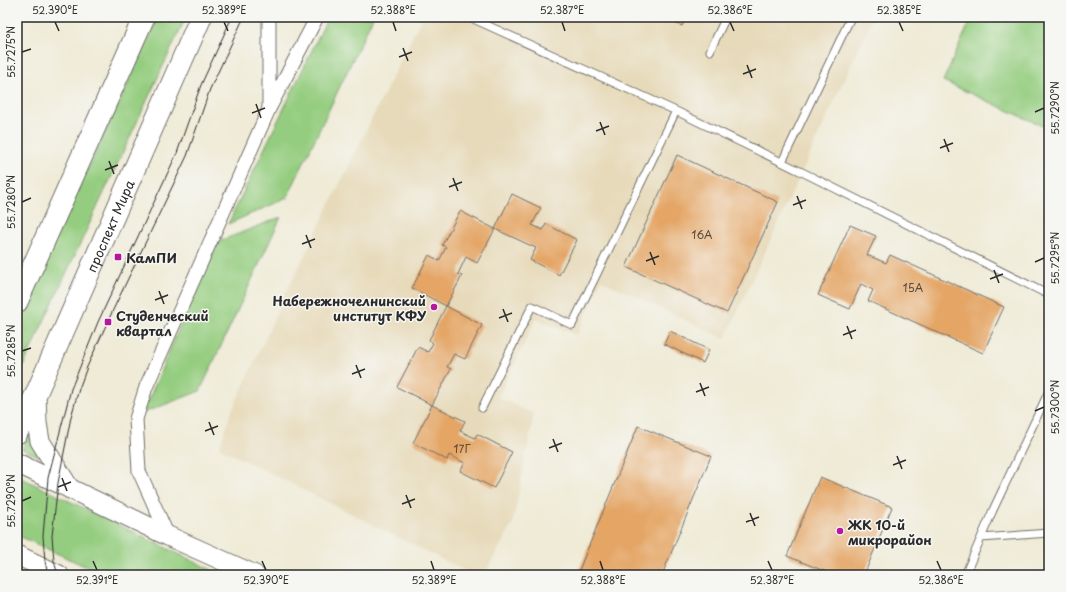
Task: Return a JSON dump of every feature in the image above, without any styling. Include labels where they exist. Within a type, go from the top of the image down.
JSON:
[{"type":"main road","points":[[17,302],[144,17]]},
{"type":"main road","name":"проспект Мира","points":[[17,433],[36,394],[201,17]]},
{"type":"main road","points":[[36,394],[37,423],[40,441],[70,488]]},
{"type":"main road","points":[[17,463],[168,536],[255,575]]},
{"type":"main road","points":[[17,555],[59,575]]},
{"type":"street","points":[[269,17],[269,109]]},
{"type":"street","points":[[168,536],[139,471],[136,419],[146,387],[269,109],[317,17]]},
{"type":"lane","points":[[469,17],[782,162],[1049,295]]},
{"type":"lane","points":[[710,51],[726,17]]},
{"type":"lane","points":[[782,162],[851,17]]},
{"type":"lane","points":[[482,408],[532,306],[572,325],[676,112]]},
{"type":"lane","points":[[965,575],[1049,391]]},
{"type":"lane","points":[[981,538],[1049,533]]},
{"type":"shaded area","name":"Набережночелнинский институт КФУ","points":[[422,17],[873,17],[725,339],[601,280],[577,335],[536,319],[498,397],[534,414],[513,523],[484,575],[473,575],[219,448],[231,413],[285,295]]},
{"type":"green space","points":[[159,17],[186,17],[17,379],[17,320]]},
{"type":"green space","points":[[328,17],[373,17],[287,198],[228,224]]},
{"type":"green space","points":[[972,17],[1049,17],[1049,129],[943,81]]},
{"type":"green space","points":[[281,217],[200,391],[143,413],[215,243]]},
{"type":"green space","points":[[30,432],[40,457],[22,449]]},
{"type":"green space","points":[[17,476],[222,575],[104,575],[17,535]]},
{"type":"building","points":[[662,17],[686,17],[682,26]]},
{"type":"building","points":[[677,155],[778,202],[727,313],[626,267]]},
{"type":"building","points":[[512,194],[541,208],[532,225],[543,230],[546,224],[577,240],[559,275],[530,260],[536,248],[495,229]]},
{"type":"building","points":[[460,211],[495,229],[477,263],[466,257],[458,274],[462,276],[446,306],[412,288],[429,255],[439,261],[446,247],[442,245]]},
{"type":"building","points":[[850,225],[876,236],[867,255],[886,263],[890,255],[1004,307],[983,353],[868,301],[873,290],[861,284],[850,309],[818,295]]},
{"type":"building","points":[[446,306],[482,325],[465,359],[454,354],[447,367],[451,369],[432,405],[397,387],[418,347],[428,352],[433,343],[429,340]]},
{"type":"building","points":[[670,331],[709,350],[703,363],[664,344]]},
{"type":"building","points":[[432,405],[465,421],[460,431],[475,438],[477,434],[512,452],[494,488],[460,471],[465,463],[449,455],[447,460],[413,443]]},
{"type":"building","points":[[638,426],[711,456],[662,575],[577,575]]},
{"type":"building","name":"ЖК 10-й микрорайон","points":[[820,477],[892,507],[864,575],[834,575],[787,556]]},
{"type":"tram line","points":[[48,575],[43,536],[48,478],[71,389],[98,322],[177,153],[201,85],[232,17]]},
{"type":"tram line","points":[[58,575],[54,561],[52,536],[58,483],[71,417],[79,389],[87,367],[113,310],[187,156],[210,89],[244,17]]},
{"type":"place","name":"КамПИ","points":[[118,257]]},
{"type":"place","name":"Набережночелнинский институт КФУ","points":[[434,307]]},
{"type":"place","name":"Студенческий квартал","points":[[108,322]]},
{"type":"place","name":"ЖК 10-й микрорайон","points":[[840,531]]}]
